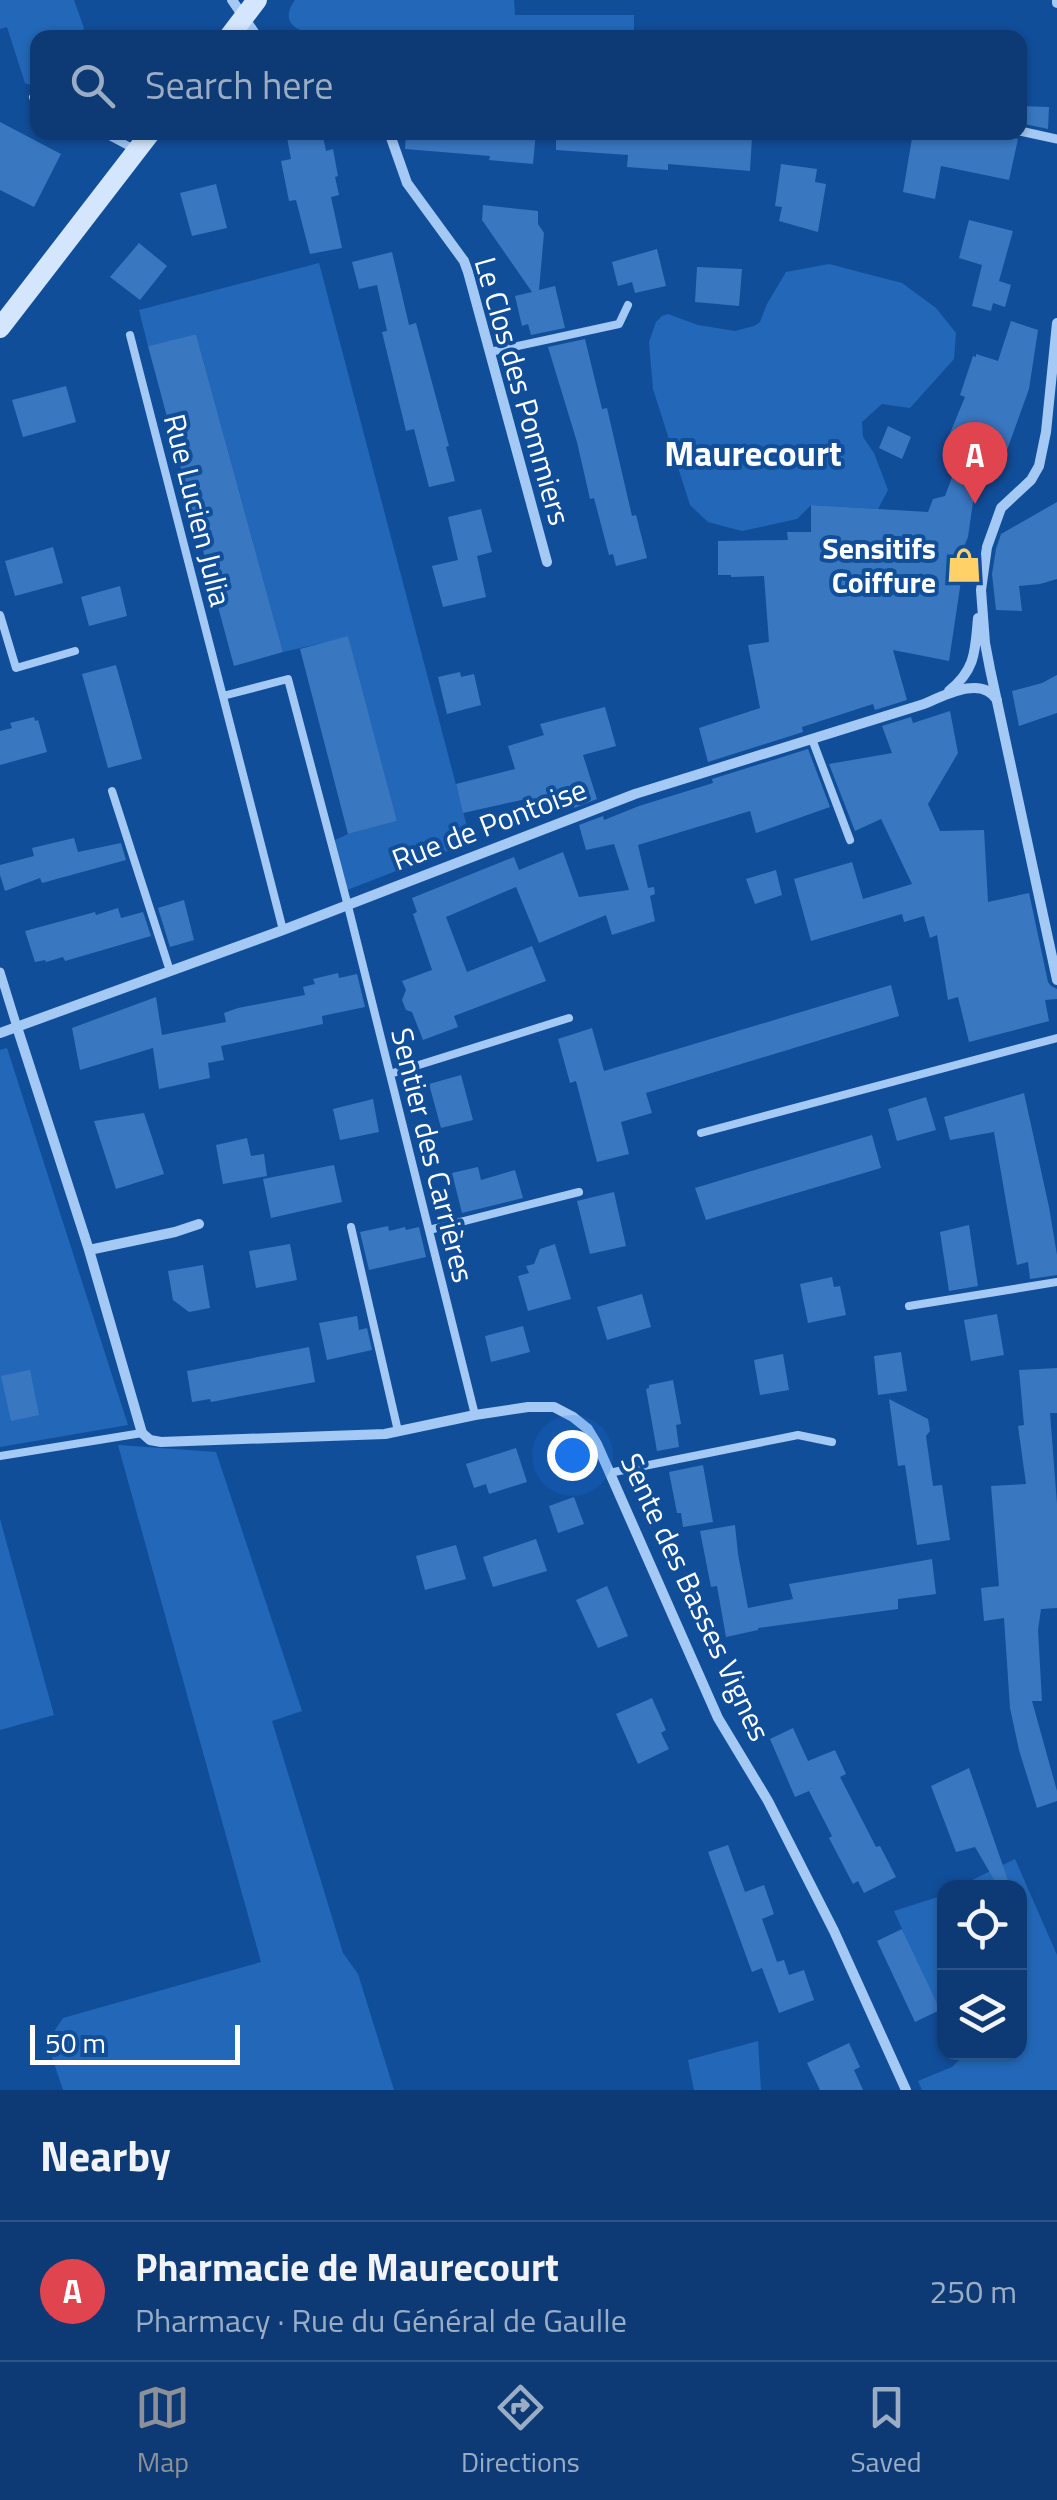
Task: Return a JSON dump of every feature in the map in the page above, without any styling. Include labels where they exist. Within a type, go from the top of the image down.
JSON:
[{"type":"main road","points":[[238,9],[257,0]]},
{"type":"main road","points":[[0,328],[145,140]]},
{"type":"street","points":[[238,9],[252,30]]},
{"type":"street","points":[[1027,133],[1057,139]]},
{"type":"street","name":"Le Clos des Pommiers","points":[[392,140],[408,182],[464,261],[547,562]]},
{"type":"street","points":[[944,695],[970,669],[974,658],[987,547],[1001,508],[1031,480],[1040,460],[1057,323]]},
{"type":"street","points":[[1040,460],[1057,464]]},
{"type":"street","points":[[981,590],[985,643],[1057,980]]},
{"type":"street","name":"Rue de Pontoise","points":[[0,1033],[348,906],[635,794],[963,689],[984,688],[997,700]]},
{"type":"street","points":[[0,972],[142,1432]]},
{"type":"street","points":[[88,1250],[199,1224]]},
{"type":"street","name":"Sente des Basses Vignes","points":[[142,1432],[150,1440],[161,1442],[385,1434],[475,1415],[554,1407],[588,1429],[718,1718],[768,1801],[834,1931],[906,2090]]},
{"type":"lane","points":[[118,140],[137,150]]},
{"type":"lane","points":[[490,352],[619,324],[628,305]]},
{"type":"lane","name":"Rue Lucien Julia","points":[[130,334],[284,930]]},
{"type":"lane","points":[[0,615],[16,668],[75,652]]},
{"type":"lane","points":[[223,696],[288,678],[348,906]]},
{"type":"lane","points":[[812,739],[850,840]]},
{"type":"lane","points":[[112,790],[170,971]]},
{"type":"lane","name":"Sentier des Carrières","points":[[348,906],[475,1415]]},
{"type":"lane","points":[[390,1074],[568,1018]]},
{"type":"lane","points":[[702,1134],[1057,1038]]},
{"type":"lane","points":[[429,1230],[580,1192]]},
{"type":"lane","points":[[352,1227],[398,1431]]},
{"type":"lane","points":[[909,1306],[1057,1282]]},
{"type":"lane","name":"Sente des Basses Vignes","points":[[0,1456],[142,1432]]},
{"type":"lane","points":[[609,1473],[798,1435],[832,1442]]},
{"type":"shaded area","points":[[0,0],[74,0],[84,28],[30,30],[30,85],[25,83],[7,27],[0,29]]},
{"type":"shaded area","points":[[295,0],[514,0],[515,15],[634,15],[634,30],[301,30],[290,21],[289,12]]},
{"type":"shaded area","points":[[319,263],[471,842],[347,890],[333,841],[397,821],[348,637],[283,652],[196,334],[148,346],[139,310]]},
{"type":"shaded area","points":[[829,264],[902,283],[936,308],[956,333],[954,359],[910,408],[882,404],[862,422],[863,437],[874,453],[888,490],[878,509],[811,505],[797,519],[742,531],[708,522],[690,505],[653,389],[649,342],[656,322],[668,314],[698,325],[735,331],[754,326],[760,322],[786,272]]},
{"type":"shaded area","points":[[7,1048],[128,1425],[0,1447],[0,1050]]},
{"type":"shaded area","points":[[118,1445],[216,1452],[302,1711],[272,1721],[343,1953],[358,1974],[394,2090],[63,2090],[47,2042],[63,2018],[261,1962]]},
{"type":"shaded area","points":[[0,1519],[54,1715],[0,1730]]},
{"type":"shaded area","points":[[1015,1859],[1024,1880],[972,1880]]},
{"type":"shaded area","points":[[1027,1886],[1057,1955],[1057,2090],[922,2090],[918,2081],[952,2067],[959,2060],[1027,2060]]},
{"type":"shaded area","points":[[937,1897],[937,2006],[894,1911]]},
{"type":"shaded area","points":[[758,2041],[761,2090],[694,2090],[688,2060]]},
{"type":"building","points":[[1027,106],[1049,107],[1048,129],[1027,124]]},
{"type":"building","points":[[0,122],[61,154],[34,207],[0,190]]},
{"type":"building","points":[[287,140],[324,140],[326,151],[333,149],[339,195],[331,197],[342,248],[310,254],[296,200],[289,201],[281,161],[291,159]]},
{"type":"building","points":[[406,140],[535,140],[533,164],[405,149]]},
{"type":"building","points":[[556,140],[752,140],[750,171],[668,164],[668,170],[627,167],[628,155],[556,150]]},
{"type":"building","points":[[912,140],[1018,140],[1009,180],[941,166],[935,199],[903,192]]},
{"type":"building","points":[[781,164],[817,169],[815,182],[826,184],[818,232],[779,221],[782,207],[775,206]]},
{"type":"building","points":[[216,184],[227,228],[192,236],[180,193]]},
{"type":"building","points":[[483,205],[538,211],[538,224],[544,233],[539,290],[555,286],[565,328],[531,335],[528,324],[522,326],[515,296],[532,292],[482,220]]},
{"type":"building","points":[[969,220],[1013,231],[999,281],[1011,285],[1005,307],[993,303],[991,311],[972,306],[982,265],[959,258]]},
{"type":"building","points":[[139,243],[167,266],[140,300],[110,277]]},
{"type":"building","points":[[657,249],[666,286],[635,293],[632,282],[618,286],[612,262]]},
{"type":"building","points":[[392,252],[409,325],[416,323],[455,481],[429,487],[414,429],[406,431],[382,332],[387,331],[377,285],[359,289],[352,262]]},
{"type":"building","points":[[697,267],[742,269],[739,306],[695,302]]},
{"type":"building","points":[[1011,321],[1038,330],[1029,389],[998,475],[977,474],[968,537],[959,558],[965,554],[949,661],[893,650],[907,700],[875,710],[873,704],[802,727],[803,732],[708,762],[699,728],[760,708],[748,645],[769,642],[764,576],[718,575],[718,541],[788,540],[787,532],[811,532],[811,505],[928,512],[933,499],[945,496],[964,445],[948,438],[965,397],[960,395],[973,356],[998,361]]},
{"type":"building","points":[[196,334],[283,652],[234,666],[148,346]]},
{"type":"building","points":[[585,339],[647,558],[616,566],[613,554],[609,555],[594,498],[590,499],[548,347]]},
{"type":"building","points":[[66,386],[76,422],[23,437],[12,400]]},
{"type":"building","points":[[888,426],[911,437],[902,459],[879,448]]},
{"type":"building","points":[[1057,502],[1057,579],[1019,586],[1022,611],[996,610],[992,574],[1001,534]]},
{"type":"building","points":[[481,509],[492,552],[477,556],[486,597],[443,607],[432,566],[458,560],[448,517]]},
{"type":"building","points":[[53,547],[63,583],[15,596],[5,561]]},
{"type":"building","points":[[120,586],[127,616],[89,626],[81,597]]},
{"type":"building","points":[[348,636],[397,821],[348,834],[300,649]]},
{"type":"building","points":[[116,665],[142,759],[108,768],[82,674]]},
{"type":"building","points":[[460,672],[461,677],[474,674],[481,705],[447,714],[438,677]]},
{"type":"building","points":[[1057,675],[1057,713],[1019,726],[1012,691]]},
{"type":"building","points":[[605,707],[616,746],[583,755],[597,799],[574,808],[572,800],[531,814],[526,799],[463,813],[456,784],[515,769],[508,746],[544,735],[540,724]]},
{"type":"building","points":[[950,711],[958,753],[928,804],[940,831],[984,830],[988,902],[1029,893],[1048,982],[1057,989],[1057,999],[1045,1000],[1049,1021],[969,1042],[958,997],[948,1000],[937,935],[930,938],[924,916],[904,922],[902,914],[811,941],[794,879],[852,862],[863,899],[912,884],[881,819],[855,831],[829,764],[892,753],[882,726],[911,717],[913,723]]},
{"type":"building","points":[[34,717],[47,752],[0,765],[0,731],[12,728],[10,723]]},
{"type":"building","points":[[808,749],[830,807],[756,833],[750,811],[638,845],[648,888],[654,887],[655,894],[650,896],[655,921],[612,935],[606,915],[539,943],[516,887],[446,917],[467,972],[532,946],[546,981],[454,1016],[458,1027],[423,1040],[412,1012],[406,1010],[402,1000],[406,990],[402,981],[432,970],[413,914],[417,912],[412,898],[514,857],[519,870],[563,852],[579,897],[629,890],[614,844],[586,850],[579,825],[603,816],[604,820],[713,783],[712,779]]},
{"type":"building","points":[[74,838],[78,852],[121,843],[126,860],[42,883],[40,878],[5,891],[0,865],[34,856],[32,848]]},
{"type":"building","points":[[776,870],[782,895],[755,904],[746,879]]},
{"type":"building","points":[[184,900],[194,940],[170,947],[158,908]]},
{"type":"building","points":[[118,908],[121,918],[143,912],[151,936],[65,961],[63,957],[35,962],[25,931]]},
{"type":"building","points":[[338,973],[339,978],[357,974],[365,1007],[322,1016],[323,1024],[221,1046],[224,1060],[208,1063],[210,1078],[159,1089],[153,1048],[80,1070],[72,1028],[156,997],[162,1035],[226,1022],[224,1013],[305,995],[303,987],[315,984],[313,979]]},
{"type":"building","points":[[891,985],[899,1016],[646,1093],[652,1113],[621,1122],[629,1154],[597,1162],[576,1081],[570,1083],[558,1039],[592,1028],[604,1071]]},
{"type":"building","points":[[461,1075],[473,1120],[441,1128],[429,1084]]},
{"type":"building","points":[[1024,1093],[1057,1255],[1057,1275],[1030,1279],[1028,1262],[1017,1265],[994,1132],[950,1140],[944,1117]]},
{"type":"building","points":[[926,1097],[936,1130],[897,1141],[888,1109]]},
{"type":"building","points":[[373,1099],[379,1132],[340,1140],[333,1109]]},
{"type":"building","points":[[144,1113],[164,1174],[116,1189],[94,1121]]},
{"type":"building","points":[[872,1135],[881,1168],[706,1220],[695,1188]]},
{"type":"building","points":[[247,1138],[251,1156],[264,1154],[267,1176],[223,1184],[216,1145]]},
{"type":"building","points":[[334,1165],[342,1202],[271,1218],[263,1179]]},
{"type":"building","points":[[478,1167],[481,1180],[515,1170],[523,1198],[462,1213],[452,1173]]},
{"type":"building","points":[[614,1192],[626,1246],[590,1254],[577,1201]]},
{"type":"building","points":[[969,1225],[978,1286],[949,1291],[940,1232]]},
{"type":"building","points":[[388,1226],[389,1231],[419,1227],[426,1257],[369,1270],[360,1232]]},
{"type":"building","points":[[290,1244],[297,1280],[256,1288],[249,1251]]},
{"type":"building","points":[[555,1244],[571,1299],[528,1311],[518,1276],[529,1273],[526,1266],[534,1264],[540,1249]]},
{"type":"building","points":[[203,1265],[210,1308],[189,1312],[173,1300],[168,1271]]},
{"type":"building","points":[[832,1277],[834,1287],[840,1286],[846,1315],[808,1323],[800,1284]]},
{"type":"building","points":[[642,1294],[651,1327],[607,1340],[597,1307]]},
{"type":"building","points":[[997,1314],[1004,1355],[971,1361],[964,1320]]},
{"type":"building","points":[[357,1316],[359,1330],[367,1328],[372,1350],[327,1360],[319,1323]]},
{"type":"building","points":[[523,1326],[530,1352],[491,1362],[485,1336]]},
{"type":"building","points":[[309,1347],[315,1382],[211,1402],[192,1402],[187,1371]]},
{"type":"building","points":[[901,1352],[907,1391],[878,1395],[874,1356]]},
{"type":"building","points":[[783,1354],[789,1390],[760,1395],[754,1360]]},
{"type":"building","points":[[1057,1368],[1057,1413],[1050,1413],[1057,1504],[1057,1608],[1041,1609],[1038,1630],[1042,1701],[1032,1701],[1057,1801],[1037,1808],[1010,1708],[1004,1618],[984,1621],[981,1588],[999,1586],[991,1486],[1026,1484],[1018,1426],[1024,1425],[1019,1370]]},
{"type":"building","points":[[30,1370],[39,1415],[11,1421],[1,1376]]},
{"type":"building","points":[[673,1380],[681,1424],[676,1425],[679,1447],[657,1451],[646,1389]]},
{"type":"building","points":[[889,1399],[928,1419],[930,1431],[926,1436],[933,1486],[942,1485],[950,1540],[917,1545],[905,1465],[898,1466]]},
{"type":"building","points":[[516,1448],[527,1482],[489,1494],[486,1484],[474,1488],[466,1464]]},
{"type":"building","points":[[703,1465],[713,1522],[683,1527],[669,1472]]},
{"type":"building","points":[[574,1497],[584,1524],[558,1533],[549,1506]]},
{"type":"building","points":[[735,1525],[748,1608],[793,1599],[789,1584],[932,1559],[936,1594],[898,1599],[898,1609],[758,1628],[726,1637],[717,1586],[711,1587],[700,1531]]},
{"type":"building","points":[[536,1539],[547,1571],[493,1587],[483,1557]]},
{"type":"building","points":[[456,1545],[466,1579],[425,1590],[416,1556]]},
{"type":"building","points":[[607,1586],[628,1636],[598,1648],[576,1600]]},
{"type":"building","points":[[652,1698],[666,1730],[661,1733],[669,1749],[638,1764],[616,1714]]},
{"type":"building","points":[[793,1728],[808,1761],[835,1750],[846,1774],[840,1777],[896,1877],[864,1893],[858,1881],[853,1884],[809,1791],[795,1797],[770,1739]]},
{"type":"building","points":[[969,1768],[1008,1880],[994,1880],[975,1847],[956,1852],[931,1786]]},
{"type":"building","points":[[728,1845],[745,1892],[764,1885],[774,1914],[762,1919],[777,1962],[784,1960],[789,1975],[804,1970],[814,2000],[779,2013],[762,1968],[752,1972],[708,1852]]},
{"type":"building","points":[[902,1929],[937,2004],[937,2011],[915,2022],[877,1941]]},
{"type":"building","points":[[849,2043],[860,2067],[854,2070],[863,2090],[820,2090],[807,2063]]},
{"type":"place","name":"Pharmacie de Maurecourt","points":[[975,504]]},
{"type":"place","name":"Sensitifs Coiffure","points":[[964,565]]},
{"type":"district","name":"Maurecourt","points":[[753,453]]}]
